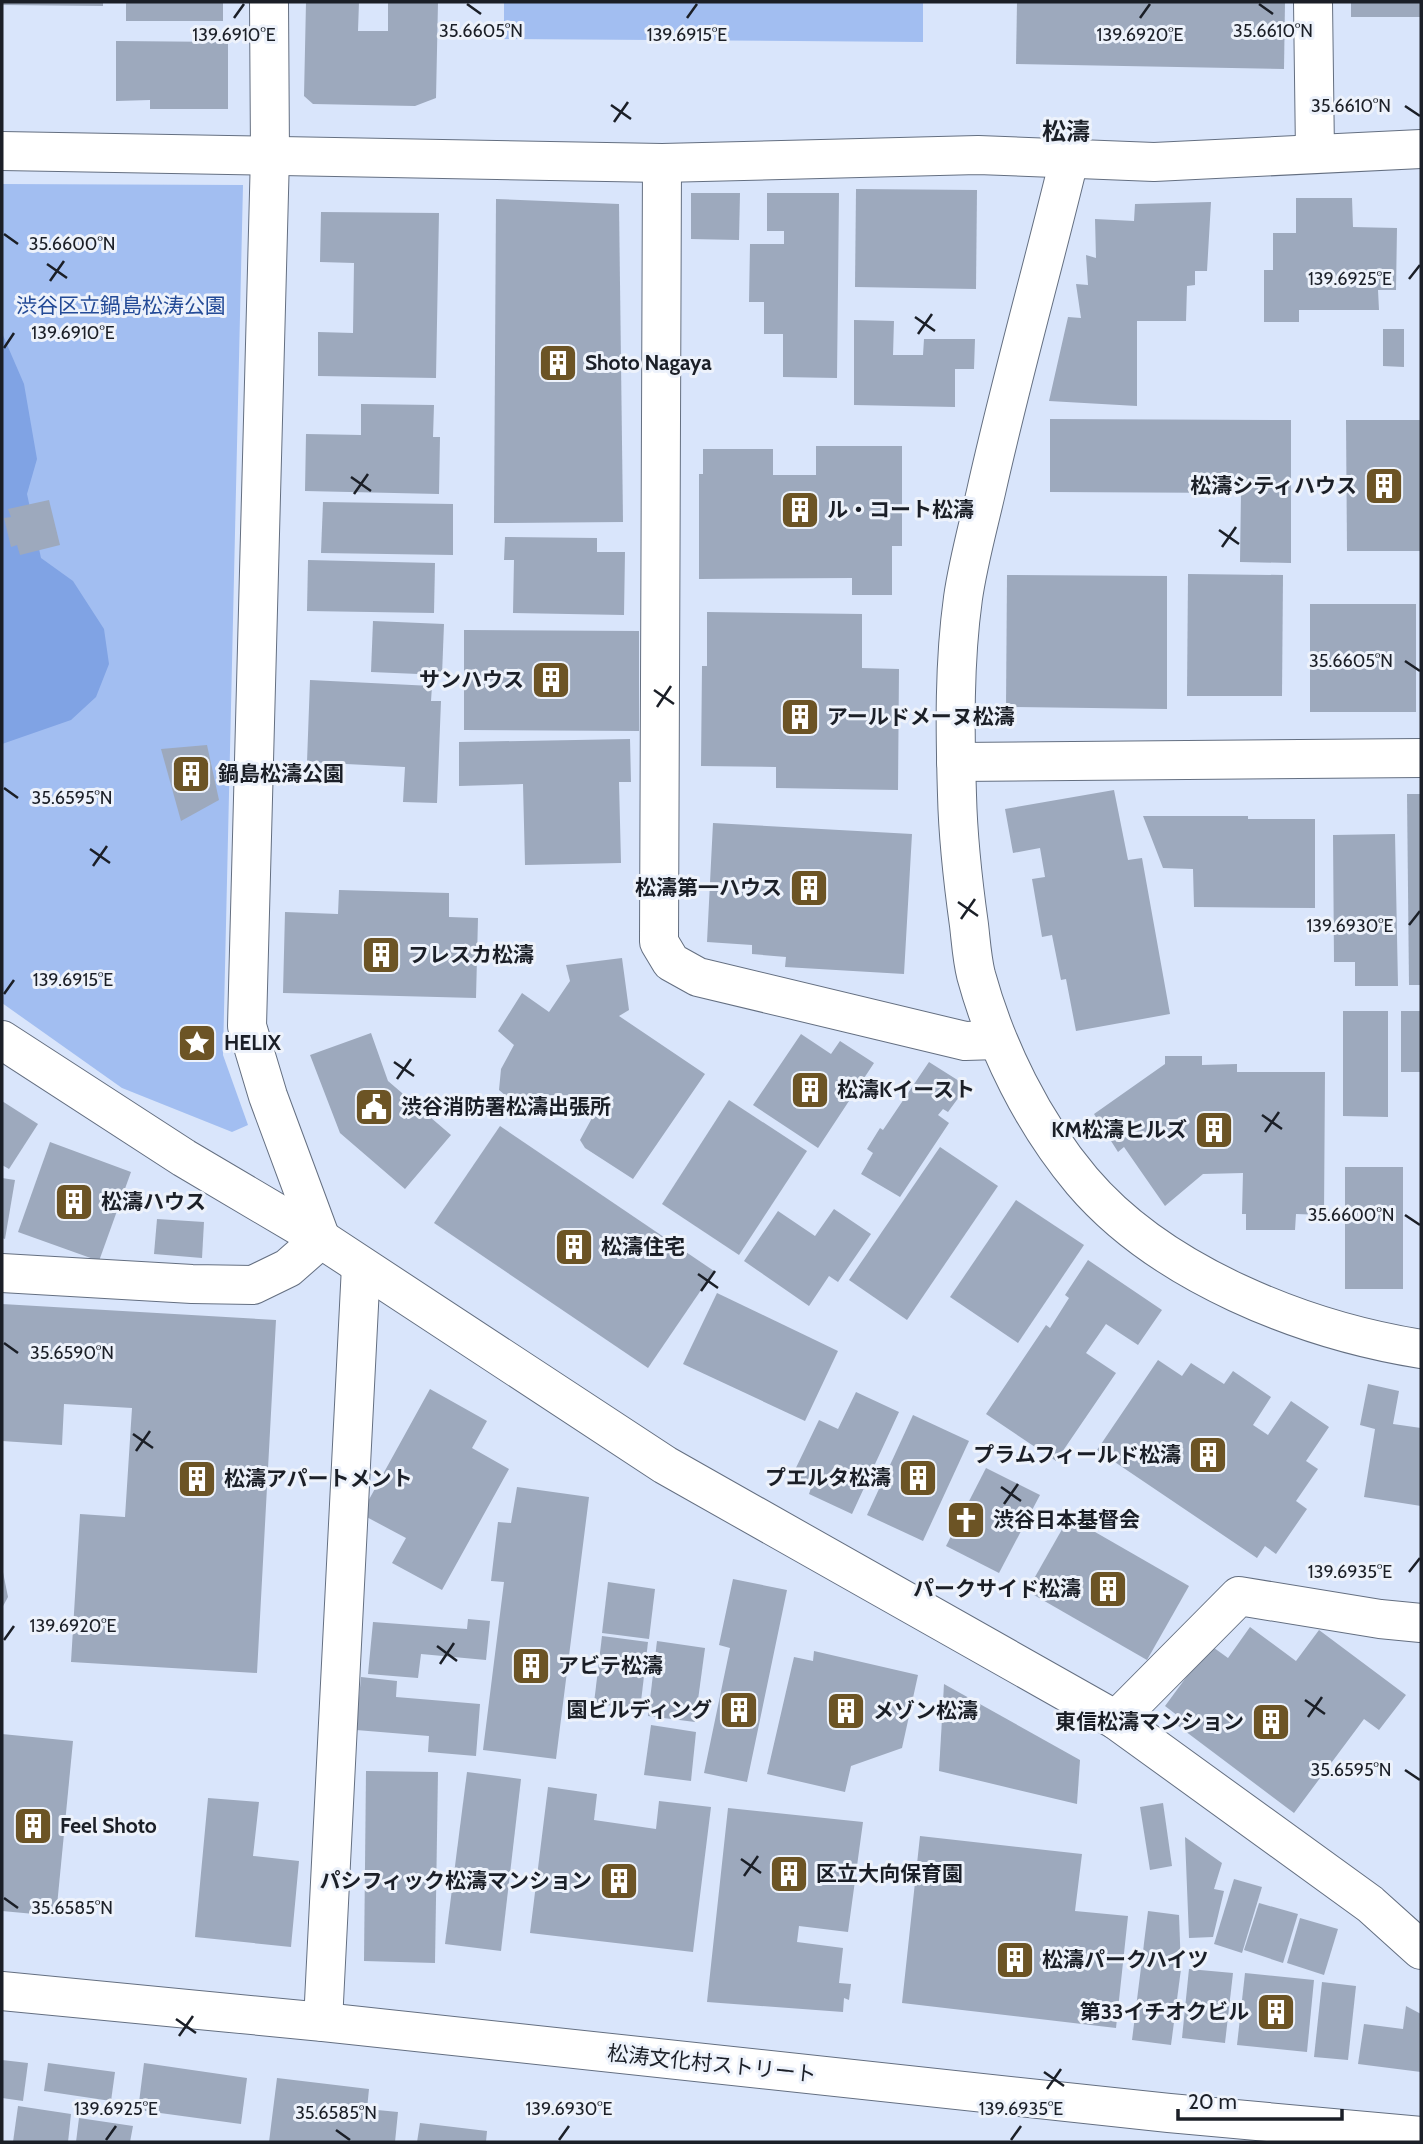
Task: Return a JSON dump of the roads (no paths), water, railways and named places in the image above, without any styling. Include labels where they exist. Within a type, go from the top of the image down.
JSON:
[{"type":"street","points":[[269,2],[270,155],[247,1027],[268,1096],[321,1239]]},
{"type":"street","points":[[1313,2],[1315,153]]},
{"type":"street","points":[[2,151],[662,163],[978,155],[1154,162],[1421,149]]},
{"type":"street","points":[[1069,160],[1002,418],[963,597],[956,691],[958,832],[975,972],[997,1040],[1021,1089],[1049,1135],[1083,1181],[1124,1222],[1168,1256],[1292,1317],[1383,1342],[1421,1349]]},
{"type":"street","points":[[662,163],[659,942],[671,962],[698,977],[965,1041],[997,1040]]},
{"type":"street","points":[[956,762],[1421,758]]},
{"type":"street","points":[[2,1040],[184,1158],[321,1239],[665,1465],[1116,1720],[1370,1904],[1421,1950]]},
{"type":"street","points":[[2,1272],[192,1284],[253,1284],[288,1268],[321,1239]]},
{"type":"street","points":[[323,2022],[361,1266]]},
{"type":"street","points":[[1116,1720],[1240,1596],[1421,1623]]},
{"type":"street","name":"松涛文化村ストリート","points":[[2,1992],[323,2022],[1164,2128],[1402,2137]]},
{"type":"place","name":"Shoto Nagaya","points":[[558,363]]},
{"type":"place","name":"松濤シティハウス","points":[[1384,486]]},
{"type":"place","name":"ル・コート松濤","points":[[800,510]]},
{"type":"place","name":"サンハウス","points":[[551,680]]},
{"type":"place","name":"アールドメーヌ松濤","points":[[800,717]]},
{"type":"place","name":"鍋島松濤公園","points":[[191,774]]},
{"type":"place","name":"松濤第一ハウス","points":[[809,888]]},
{"type":"place","name":"フレスカ松濤","points":[[381,955]]},
{"type":"place","name":"HELIX","points":[[197,1043]]},
{"type":"place","name":"松濤Kイースト","points":[[810,1090]]},
{"type":"place","name":"渋谷消防署松濤出張所","points":[[374,1107]]},
{"type":"place","name":"KM松濤ヒルズ","points":[[1214,1130]]},
{"type":"place","name":"松濤ハウス","points":[[74,1202]]},
{"type":"place","name":"松濤住宅","points":[[574,1247]]},
{"type":"place","name":"プラムフィールド松濤","points":[[1208,1455]]},
{"type":"place","name":"プエルタ松濤","points":[[918,1478]]},
{"type":"place","name":"松濤アパートメント","points":[[197,1479]]},
{"type":"place","name":"渋谷日本基督会","points":[[966,1520]]},
{"type":"place","name":"パークサイド松濤","points":[[1108,1589]]},
{"type":"place","name":"アビテ松濤","points":[[531,1666]]},
{"type":"place","name":"園ビルディング","points":[[739,1710]]},
{"type":"place","name":"メゾン松濤","points":[[846,1711]]},
{"type":"place","name":"東信松濤マンション","points":[[1271,1722]]},
{"type":"place","name":"Feel Shoto","points":[[33,1826]]},
{"type":"place","name":"区立大向保育園","points":[[789,1874]]},
{"type":"place","name":"パシフィック松濤マンション","points":[[619,1881]]},
{"type":"place","name":"松濤パークハイツ","points":[[1015,1960]]},
{"type":"place","name":"第33イチオクビル","points":[[1276,2012]]},
{"type":"district","name":"松濤","points":[[1066,132]]},
{"type":"park label","name":"渋谷区立鍋島松涛公園","points":[[121,306]]}]
